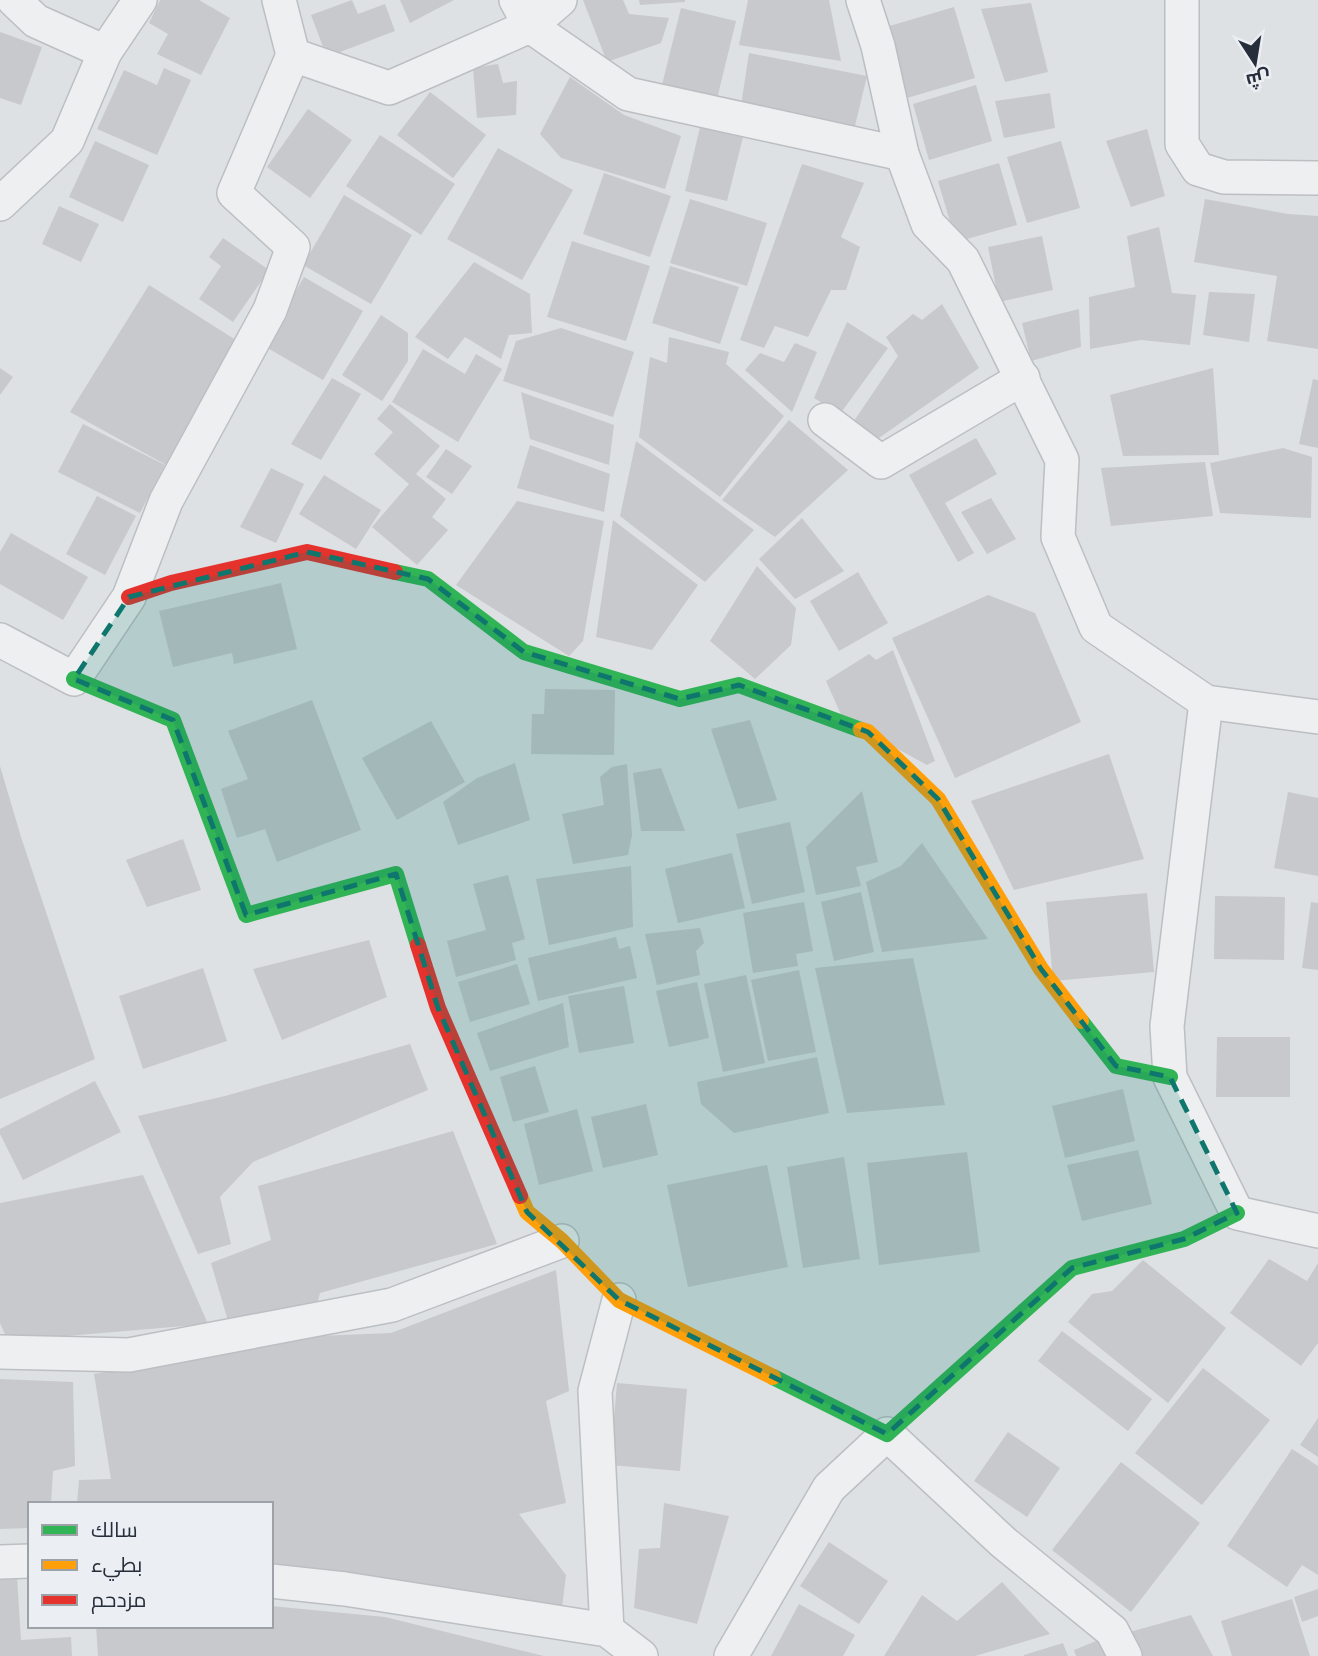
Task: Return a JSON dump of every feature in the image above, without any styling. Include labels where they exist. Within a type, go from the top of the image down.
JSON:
[{"type":"street","points":[[14,0],[36,21],[105,52]]},
{"type":"street","points":[[0,204],[67,141],[105,52],[140,0]]},
{"type":"street","points":[[74,679],[129,597],[166,502],[270,310],[293,247],[234,193],[293,55],[279,0]]},
{"type":"street","points":[[293,55],[389,88],[523,13],[560,0]]},
{"type":"street","points":[[863,0],[878,46],[902,154],[928,224],[963,260],[1062,460],[1058,537],[1096,627],[1206,702],[1318,718]]},
{"type":"street","points":[[1182,0],[1182,144],[1198,169],[1224,177],[1318,178]]},
{"type":"street","points":[[523,13],[628,94],[902,154]]},
{"type":"street","points":[[825,420],[881,462],[1023,378]]},
{"type":"street","points":[[129,597],[171,583],[307,552],[428,579],[524,652],[680,699],[738,685],[868,733],[938,799],[1041,969],[1116,1066],[1170,1077]]},
{"type":"street","points":[[0,640],[74,679],[173,720],[246,915],[396,874],[438,1008],[527,1212],[562,1241],[619,1300],[887,1434],[1003,1542],[1112,1631],[1125,1656]]},
{"type":"street","points":[[1206,702],[1167,1026],[1170,1077],[1237,1213]]},
{"type":"street","points":[[731,1656],[829,1488],[1072,1268],[1184,1240],[1237,1213],[1318,1231]]},
{"type":"street","points":[[0,1352],[129,1355],[392,1306],[562,1241]]},
{"type":"street","points":[[607,1630],[595,1391],[619,1300]]},
{"type":"street","points":[[0,1562],[28,1561]]},
{"type":"street","points":[[273,1581],[345,1589],[607,1630],[641,1656]]},
{"type":"highlighted area","points":[[307,552],[428,579],[524,652],[680,699],[739,685],[868,732],[938,799],[1041,969],[1116,1066],[1170,1077],[1237,1213],[1184,1239],[1072,1268],[887,1434],[619,1300],[527,1212],[438,1008],[396,874],[246,915],[173,720],[74,679],[129,597]]},
{"type":"building","points":[[160,0],[199,0],[230,18],[201,75],[157,54],[168,34],[149,23]]},
{"type":"building","points":[[352,0],[358,14],[385,4],[395,31],[327,57],[311,15]]},
{"type":"building","points":[[400,0],[454,0],[410,23]]},
{"type":"building","points":[[583,0],[623,0],[629,14],[669,18],[661,43],[607,62]]},
{"type":"building","points":[[639,0],[685,0],[685,2],[640,5]]},
{"type":"building","points":[[748,0],[829,0],[841,61],[739,45]]},
{"type":"building","points":[[1031,3],[1048,72],[1005,82],[981,9]]},
{"type":"building","points":[[954,7],[975,78],[907,98],[886,27]]},
{"type":"building","points":[[681,8],[736,21],[716,103],[661,89]]},
{"type":"building","points":[[0,32],[42,47],[21,105],[0,98]]},
{"type":"building","points":[[749,53],[867,76],[853,134],[740,112]]},
{"type":"building","points":[[498,64],[503,83],[517,81],[516,115],[477,118],[473,68]]},
{"type":"building","points":[[164,68],[191,80],[157,155],[97,129],[124,70],[157,85]]},
{"type":"building","points":[[570,77],[624,115],[681,136],[665,189],[561,158],[540,134]]},
{"type":"building","points":[[976,85],[992,141],[929,160],[913,104]]},
{"type":"building","points":[[430,92],[486,135],[453,178],[397,135]]},
{"type":"building","points":[[1050,93],[1055,128],[1004,138],[995,101]]},
{"type":"building","points":[[308,109],[352,140],[310,198],[267,167]]},
{"type":"building","points":[[700,127],[743,137],[727,201],[685,191]]},
{"type":"building","points":[[1147,129],[1165,196],[1131,207],[1106,141]]},
{"type":"building","points":[[380,135],[455,184],[421,235],[346,186]]},
{"type":"building","points":[[95,141],[149,165],[123,222],[69,197]]},
{"type":"building","points":[[1061,141],[1080,208],[1027,223],[1007,157]]},
{"type":"building","points":[[498,148],[573,190],[522,280],[447,239]]},
{"type":"building","points":[[999,163],[1017,225],[956,242],[938,181]]},
{"type":"building","points":[[802,164],[864,183],[841,237],[860,247],[846,290],[831,290],[808,337],[775,326],[764,348],[740,340]]},
{"type":"building","points":[[604,173],[671,196],[650,257],[583,234]]},
{"type":"building","points":[[344,195],[412,235],[371,304],[303,265]]},
{"type":"building","points":[[690,199],[767,223],[747,286],[670,263]]},
{"type":"building","points":[[1205,199],[1288,214],[1318,216],[1318,349],[1267,341],[1277,276],[1194,262]]},
{"type":"building","points":[[59,206],[99,224],[81,262],[42,244]]},
{"type":"building","points":[[1159,227],[1172,293],[1196,295],[1190,345],[1141,340],[1090,349],[1089,297],[1135,287],[1127,236]]},
{"type":"building","points":[[1042,236],[1053,290],[999,302],[988,247]]},
{"type":"building","points":[[223,238],[269,270],[233,322],[199,299],[221,266],[209,257]]},
{"type":"building","points":[[572,241],[650,266],[626,341],[547,317]]},
{"type":"building","points":[[474,262],[530,294],[532,333],[509,335],[501,359],[465,337],[448,359],[415,337]]},
{"type":"building","points":[[670,266],[739,287],[720,344],[652,323]]},
{"type":"building","points":[[304,277],[363,311],[323,380],[264,346]]},
{"type":"building","points":[[149,285],[239,342],[168,466],[70,412]]},
{"type":"building","points":[[1209,292],[1255,294],[1249,342],[1203,335]]},
{"type":"building","points":[[942,304],[979,368],[876,440],[854,421],[898,356],[886,337],[913,314],[922,320]]},
{"type":"building","points":[[1079,309],[1081,347],[1031,361],[1022,323]]},
{"type":"building","points":[[381,315],[408,333],[408,361],[382,401],[342,375]]},
{"type":"building","points":[[847,322],[888,348],[840,414],[814,398]]},
{"type":"building","points":[[561,328],[634,352],[613,417],[503,381],[516,341]]},
{"type":"building","points":[[669,337],[729,352],[726,364],[784,416],[720,497],[639,437],[650,357],[667,363]]},
{"type":"building","points":[[795,343],[817,352],[792,412],[745,370],[760,353],[784,362]]},
{"type":"building","points":[[423,349],[465,374],[476,354],[502,369],[458,442],[392,402]]},
{"type":"building","points":[[0,368],[13,377],[0,395]]},
{"type":"building","points":[[1213,368],[1219,455],[1123,456],[1110,395]]},
{"type":"building","points":[[332,378],[361,394],[321,460],[291,444]]},
{"type":"building","points":[[1313,379],[1318,380],[1318,448],[1299,444]]},
{"type":"building","points":[[521,392],[614,425],[609,465],[530,439]]},
{"type":"building","points":[[390,404],[440,446],[416,474],[446,499],[432,517],[448,530],[417,565],[372,527],[409,484],[374,454],[393,432],[377,419]]},
{"type":"building","points":[[789,420],[848,470],[775,537],[722,500]]},
{"type":"building","points":[[83,424],[165,465],[140,513],[58,472]]},
{"type":"building","points":[[976,438],[997,474],[945,503],[974,553],[958,562],[909,475]]},
{"type":"building","points":[[636,441],[754,530],[705,582],[620,516]]},
{"type":"building","points":[[530,445],[610,474],[604,512],[517,488]]},
{"type":"building","points":[[1283,448],[1312,457],[1311,518],[1220,513],[1210,463]]},
{"type":"building","points":[[446,449],[472,466],[452,494],[426,477]]},
{"type":"building","points":[[1205,462],[1213,516],[1111,526],[1101,468]]},
{"type":"building","points":[[271,468],[304,484],[276,543],[240,527]]},
{"type":"building","points":[[324,475],[381,510],[356,549],[299,514]]},
{"type":"building","points":[[97,496],[136,516],[105,575],[66,554]]},
{"type":"building","points":[[991,498],[1016,539],[987,554],[961,512]]},
{"type":"building","points":[[517,501],[604,521],[583,641],[569,656],[456,585]]},
{"type":"building","points":[[802,518],[844,571],[795,599],[759,559]]},
{"type":"building","points":[[613,520],[698,585],[652,650],[596,637]]},
{"type":"building","points":[[11,533],[88,577],[63,620],[0,584],[0,552]]},
{"type":"building","points":[[757,566],[796,608],[791,645],[755,679],[710,641]]},
{"type":"building","points":[[858,572],[888,623],[839,651],[810,601]]},
{"type":"building","points":[[281,583],[297,649],[234,664],[232,653],[173,667],[159,611]]},
{"type":"building","points":[[988,595],[1035,613],[1081,722],[955,778],[892,638]]},
{"type":"building","points":[[893,650],[935,761],[927,765],[843,719],[826,681],[869,654],[876,660]]},
{"type":"building","points":[[545,689],[615,690],[614,755],[531,754],[532,714],[544,714]]},
{"type":"building","points":[[312,700],[361,830],[277,862],[265,829],[237,838],[221,789],[248,779],[228,731]]},
{"type":"building","points":[[750,720],[777,800],[738,809],[711,729]]},
{"type":"building","points":[[431,721],[465,782],[397,820],[362,758]]},
{"type":"building","points":[[1109,754],[1144,859],[1014,890],[971,801]]},
{"type":"building","points":[[515,763],[530,820],[458,845],[443,802],[477,778]]},
{"type":"building","points":[[627,764],[632,835],[628,855],[573,864],[562,814],[604,805],[600,777],[612,767]]},
{"type":"building","points":[[0,766],[95,1059],[0,1099]]},
{"type":"building","points":[[661,768],[685,831],[641,831],[633,773]]},
{"type":"building","points":[[862,791],[878,862],[856,867],[861,886],[816,895],[806,847]]},
{"type":"building","points":[[1288,792],[1318,798],[1318,876],[1274,868]]},
{"type":"building","points":[[790,822],[805,892],[752,904],[736,834]]},
{"type":"building","points":[[183,839],[201,890],[147,907],[126,860]]},
{"type":"building","points":[[922,843],[988,939],[882,952],[866,882],[901,866]]},
{"type":"building","points":[[732,853],[745,908],[678,923],[665,869]]},
{"type":"building","points":[[631,866],[633,927],[549,945],[536,879]]},
{"type":"building","points":[[508,875],[525,939],[512,943],[516,960],[456,977],[447,941],[486,930],[473,884]]},
{"type":"building","points":[[861,892],[874,952],[834,961],[821,902]]},
{"type":"building","points":[[1147,893],[1154,972],[1053,981],[1046,902]]},
{"type":"building","points":[[1215,896],[1285,897],[1284,960],[1214,959]]},
{"type":"building","points":[[804,902],[813,951],[796,954],[798,966],[753,973],[743,913]]},
{"type":"building","points":[[1311,902],[1318,903],[1318,970],[1302,968]]},
{"type":"building","points":[[700,928],[704,943],[696,951],[700,975],[657,985],[645,934]]},
{"type":"building","points":[[616,937],[619,949],[630,946],[637,978],[538,1001],[528,958]]},
{"type":"building","points":[[369,940],[387,997],[282,1040],[253,969]]},
{"type":"building","points":[[913,958],[945,1105],[847,1113],[815,968]]},
{"type":"building","points":[[517,964],[530,1004],[470,1022],[458,982]]},
{"type":"building","points":[[203,968],[227,1041],[143,1069],[119,996]]},
{"type":"building","points":[[799,970],[816,1052],[768,1061],[751,980]]},
{"type":"building","points":[[746,975],[765,1063],[723,1072],[704,984]]},
{"type":"building","points":[[697,982],[709,1038],[669,1047],[656,991]]},
{"type":"building","points":[[624,986],[634,1043],[579,1053],[568,996]]},
{"type":"building","points":[[563,1003],[569,1047],[490,1071],[477,1033]]},
{"type":"building","points":[[1217,1037],[1290,1037],[1290,1097],[1216,1097]]},
{"type":"building","points":[[410,1044],[428,1090],[253,1162],[220,1197],[231,1244],[198,1254],[138,1116],[225,1096]]},
{"type":"building","points":[[817,1057],[829,1113],[734,1133],[701,1104],[697,1082]]},
{"type":"building","points":[[535,1066],[549,1112],[513,1122],[500,1077]]},
{"type":"building","points":[[95,1081],[121,1132],[23,1180],[0,1129]]},
{"type":"building","points":[[1123,1089],[1135,1141],[1065,1158],[1052,1106]]},
{"type":"building","points":[[646,1104],[658,1155],[603,1168],[591,1117]]},
{"type":"building","points":[[577,1109],[593,1171],[539,1185],[524,1124]]},
{"type":"building","points":[[453,1131],[497,1244],[320,1293],[317,1304],[228,1321],[211,1263],[271,1240],[258,1186]]},
{"type":"building","points":[[1138,1150],[1152,1204],[1082,1221],[1067,1165]]},
{"type":"building","points":[[967,1152],[980,1252],[879,1265],[867,1163]]},
{"type":"building","points":[[844,1157],[860,1259],[803,1268],[787,1167]]},
{"type":"building","points":[[767,1165],[788,1267],[688,1287],[667,1185]]},
{"type":"building","points":[[143,1175],[208,1324],[8,1341],[0,1323],[0,1203]]},
{"type":"building","points":[[1269,1259],[1307,1281],[1318,1263],[1318,1343],[1301,1366],[1230,1313]]},
{"type":"building","points":[[1143,1260],[1226,1328],[1168,1403],[1068,1322],[1092,1294],[1112,1291]]},
{"type":"building","points":[[556,1270],[569,1391],[546,1401],[566,1503],[519,1514],[566,1575],[562,1608],[273,1567],[273,1502],[77,1502],[79,1480],[111,1479],[94,1374],[317,1336],[391,1333]]},
{"type":"building","points":[[1062,1331],[1152,1399],[1128,1431],[1038,1361]]},
{"type":"building","points":[[1203,1368],[1270,1420],[1202,1505],[1135,1453]]},
{"type":"building","points":[[0,1379],[73,1382],[75,1466],[53,1471],[51,1502],[28,1502],[28,1528],[0,1529]]},
{"type":"building","points":[[617,1383],[687,1389],[680,1471],[610,1465]]},
{"type":"building","points":[[1318,1418],[1318,1457],[1300,1445]]},
{"type":"building","points":[[1008,1432],[1060,1468],[1027,1517],[974,1481]]},
{"type":"building","points":[[1292,1449],[1318,1466],[1318,1575],[1302,1565],[1287,1587],[1227,1546]]},
{"type":"building","points":[[1121,1462],[1200,1523],[1131,1612],[1052,1550]]},
{"type":"building","points":[[664,1503],[729,1516],[697,1624],[634,1608],[639,1549],[660,1548]]},
{"type":"building","points":[[829,1542],[888,1581],[859,1624],[800,1586]]},
{"type":"building","points":[[17,1577],[21,1640],[71,1637],[72,1656],[0,1656],[0,1578]]},
{"type":"building","points":[[1002,1582],[1050,1634],[975,1656],[884,1656],[922,1595],[957,1621]]},
{"type":"building","points":[[1318,1589],[1318,1616],[1302,1622],[1294,1597]]},
{"type":"building","points":[[1292,1599],[1310,1656],[1232,1656],[1221,1621]]},
{"type":"building","points":[[799,1604],[855,1635],[843,1656],[771,1656]]},
{"type":"building","points":[[273,1606],[385,1617],[544,1656],[98,1656],[96,1628],[273,1628]]},
{"type":"building","points":[[1191,1615],[1213,1656],[1135,1656],[1126,1633]]},
{"type":"building","points":[[1101,1639],[1107,1656],[1076,1656],[1074,1650]]},
{"type":"building","points":[[1063,1643],[1068,1656],[1024,1656],[1024,1655]]},
{"type":"traffic: fast","points":[[395,572],[428,579],[524,652],[680,699],[739,685],[861,730]]},
{"type":"traffic: fast","points":[[74,679],[173,720],[246,915],[396,874],[418,945]]},
{"type":"traffic: fast","points":[[1081,1021],[1116,1066],[1170,1077]]},
{"type":"traffic: fast","points":[[773,1377],[887,1434],[1072,1268],[1184,1239],[1237,1213]]},
{"type":"traffic: slow","points":[[861,730],[868,732],[938,799],[1041,969],[1081,1021]]},
{"type":"traffic: slow","points":[[520,1196],[527,1212],[562,1241],[619,1300],[773,1377]]},
{"type":"traffic: jam","points":[[129,597],[171,583],[307,552],[395,572]]},
{"type":"traffic: jam","points":[[418,945],[438,1008],[520,1196]]}]
